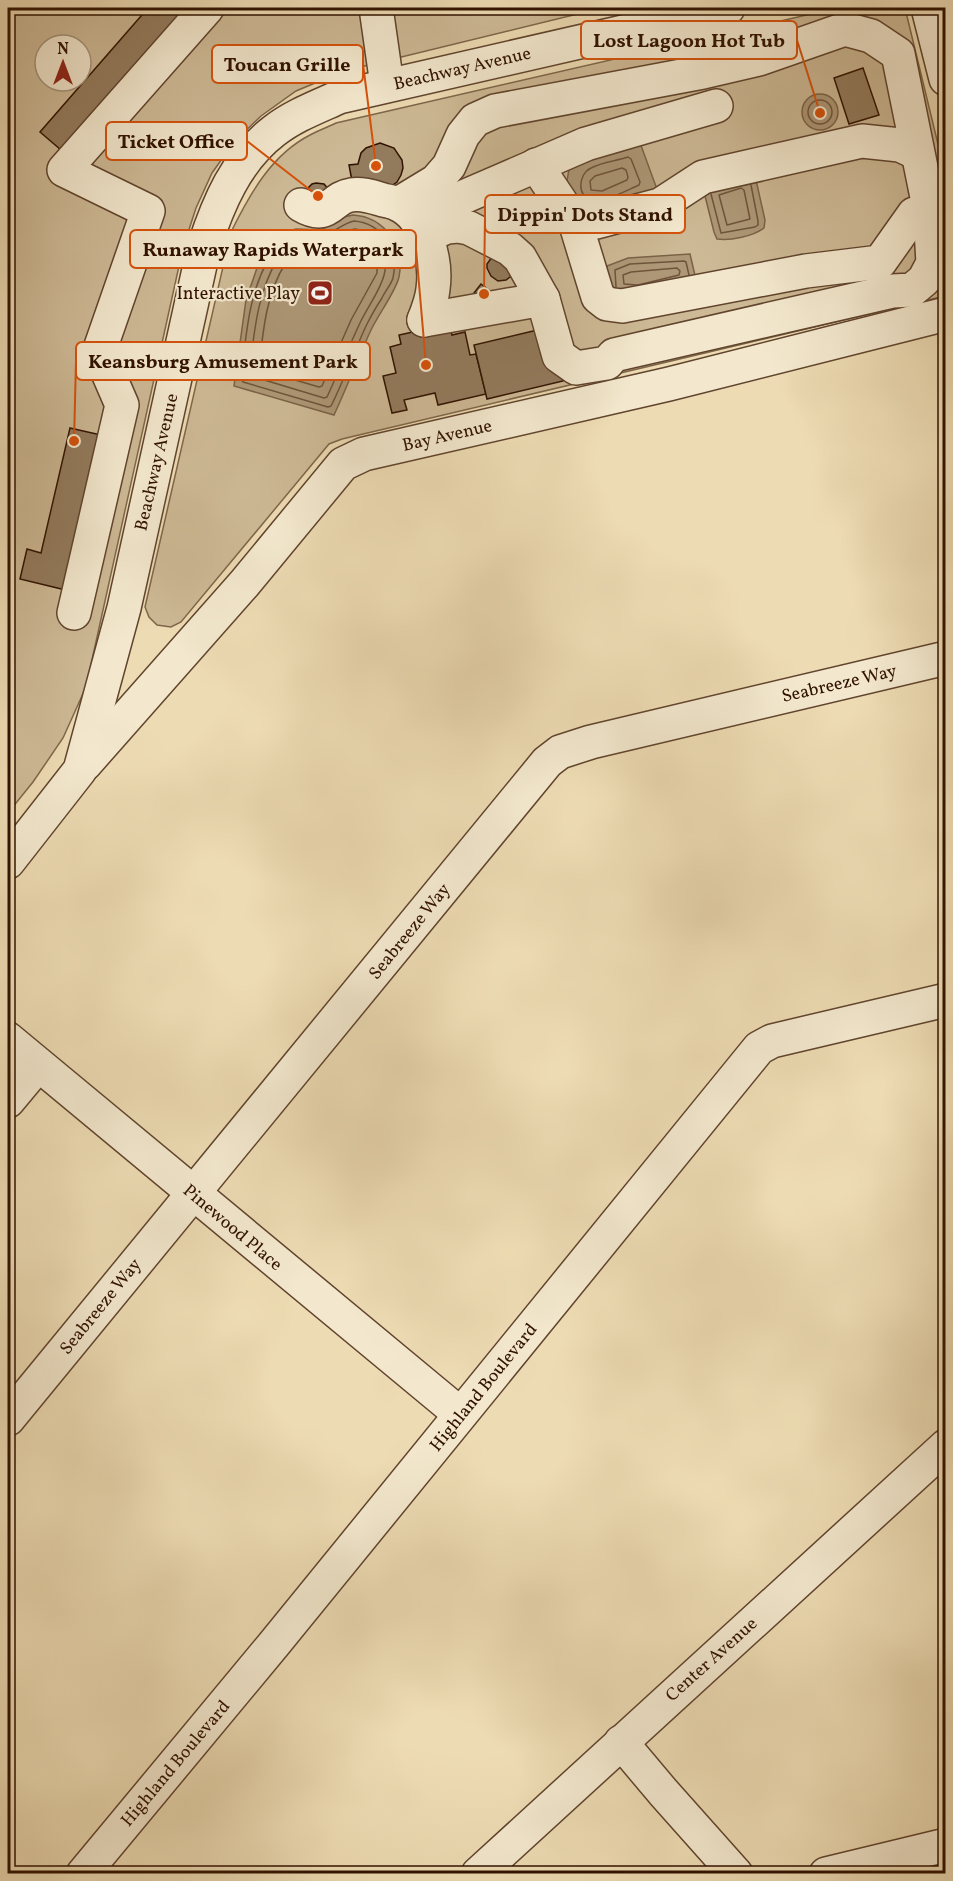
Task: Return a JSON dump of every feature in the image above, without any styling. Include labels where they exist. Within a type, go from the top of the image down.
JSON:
[{"type":"street","points":[[74,613],[122,405],[99,352],[148,211],[64,170],[207,8]]},
{"type":"street","points":[[376,8],[387,85]]},
{"type":"street","name":"Beachway Avenue","points":[[8,862],[80,770],[124,608],[204,247],[216,209],[230,183],[248,158],[273,131],[303,113],[339,97],[728,8]]},
{"type":"street","points":[[928,8],[945,79]]},
{"type":"street","points":[[301,205],[310,211],[323,211],[345,189],[366,195],[416,218],[447,227],[469,228],[510,249],[520,258],[543,299],[559,356],[576,368],[607,363],[614,355],[732,327],[893,291],[912,290],[924,280],[933,263],[930,212],[909,149],[898,54],[871,36],[845,29],[759,59],[703,72],[495,111],[475,120],[463,135],[449,166],[436,181],[416,218],[433,262],[434,287],[424,320],[543,299]]},
{"type":"street","points":[[584,94],[591,143]]},
{"type":"street","points":[[416,218],[591,143],[716,106]]},
{"type":"street","points":[[576,225],[660,205],[703,177],[862,141],[909,149]]},
{"type":"street","points":[[526,169],[576,225],[598,297],[608,304],[622,306],[722,286],[880,262],[914,214],[930,212]]},
{"type":"street","points":[[722,286],[732,327]]},
{"type":"street","name":"Bay Avenue","points":[[80,770],[244,584],[343,464],[364,454],[669,384],[945,314]]},
{"type":"street","name":"Seabreeze Way","points":[[8,1419],[547,762],[560,752],[591,742],[945,658]]},
{"type":"street","name":"Highland Boulevard","points":[[83,1874],[759,1048],[772,1041],[945,1000]]},
{"type":"street","name":"Pinewood Place","points":[[8,1039],[460,1414]]},
{"type":"street","points":[[8,1101],[38,1065]]},
{"type":"street","name":"Center Avenue","points":[[478,1874],[945,1446]]},
{"type":"street","points":[[621,1742],[736,1874]]},
{"type":"street","points":[[826,1874],[945,1845]]},
{"type":"shaded area","points":[[8,8],[602,8],[344,71],[296,91],[261,116],[234,142],[212,173],[196,208],[183,248],[86,687],[63,738],[33,782],[8,813]]},
{"type":"shaded area","points":[[837,8],[905,8],[945,173],[945,296],[342,439],[329,444],[181,622],[171,627],[157,625],[149,617],[145,607],[231,232],[254,190],[284,153],[296,143],[336,123]]},
{"type":"water","points":[[820,94],[833,99],[838,112],[833,125],[820,130],[807,125],[802,112],[807,99]]},
{"type":"water","points":[[639,140],[658,192],[587,214],[566,187],[569,169]]},
{"type":"water","points":[[756,180],[765,220],[764,228],[742,237],[717,239],[705,196],[711,182]]},
{"type":"water","name":"Interactive Play","points":[[353,215],[375,221],[390,236],[399,255],[399,277],[371,330],[334,415],[234,386],[246,300],[258,265],[276,235],[296,229],[321,230],[344,217]]},
{"type":"water","points":[[690,254],[697,284],[611,298],[607,266],[628,258]]},
{"type":"building","points":[[148,8],[197,8],[68,156],[40,132],[74,93],[93,93],[93,71]]},
{"type":"building","points":[[863,68],[879,115],[849,124],[834,78]]},
{"type":"building","points":[[380,143],[394,148],[402,160],[403,168],[397,182],[390,187],[352,181],[349,165],[358,164],[361,153],[366,148]]},
{"type":"building","points":[[316,183],[324,184],[330,191],[307,201],[305,193],[307,189]]},
{"type":"building","points":[[492,257],[514,265],[513,274],[506,280],[498,281],[491,276],[487,264]]},
{"type":"building","points":[[481,284],[494,294],[487,304],[474,293]]},
{"type":"building","points":[[449,324],[452,335],[465,332],[470,355],[476,354],[486,394],[438,405],[435,393],[404,400],[407,410],[392,413],[383,376],[396,373],[390,347],[401,344],[399,335]]},
{"type":"building","points":[[550,327],[563,381],[487,399],[474,345]]},
{"type":"building","points":[[70,428],[110,437],[74,592],[20,579],[27,549],[41,553]]},
{"type":"place","name":"Lost Lagoon Hot Tub","points":[[820,113]]},
{"type":"place","name":"Toucan Grille","points":[[376,166]]},
{"type":"place","name":"Ticket Office","points":[[318,196]]},
{"type":"place","name":"Interactive Play","points":[[320,293]]},
{"type":"place","name":"Dippin' Dots Stand","points":[[484,294]]},
{"type":"place","name":"Runaway Rapids Waterpark","points":[[426,365]]},
{"type":"place","name":"Keansburg Amusement Park","points":[[74,441]]}]
